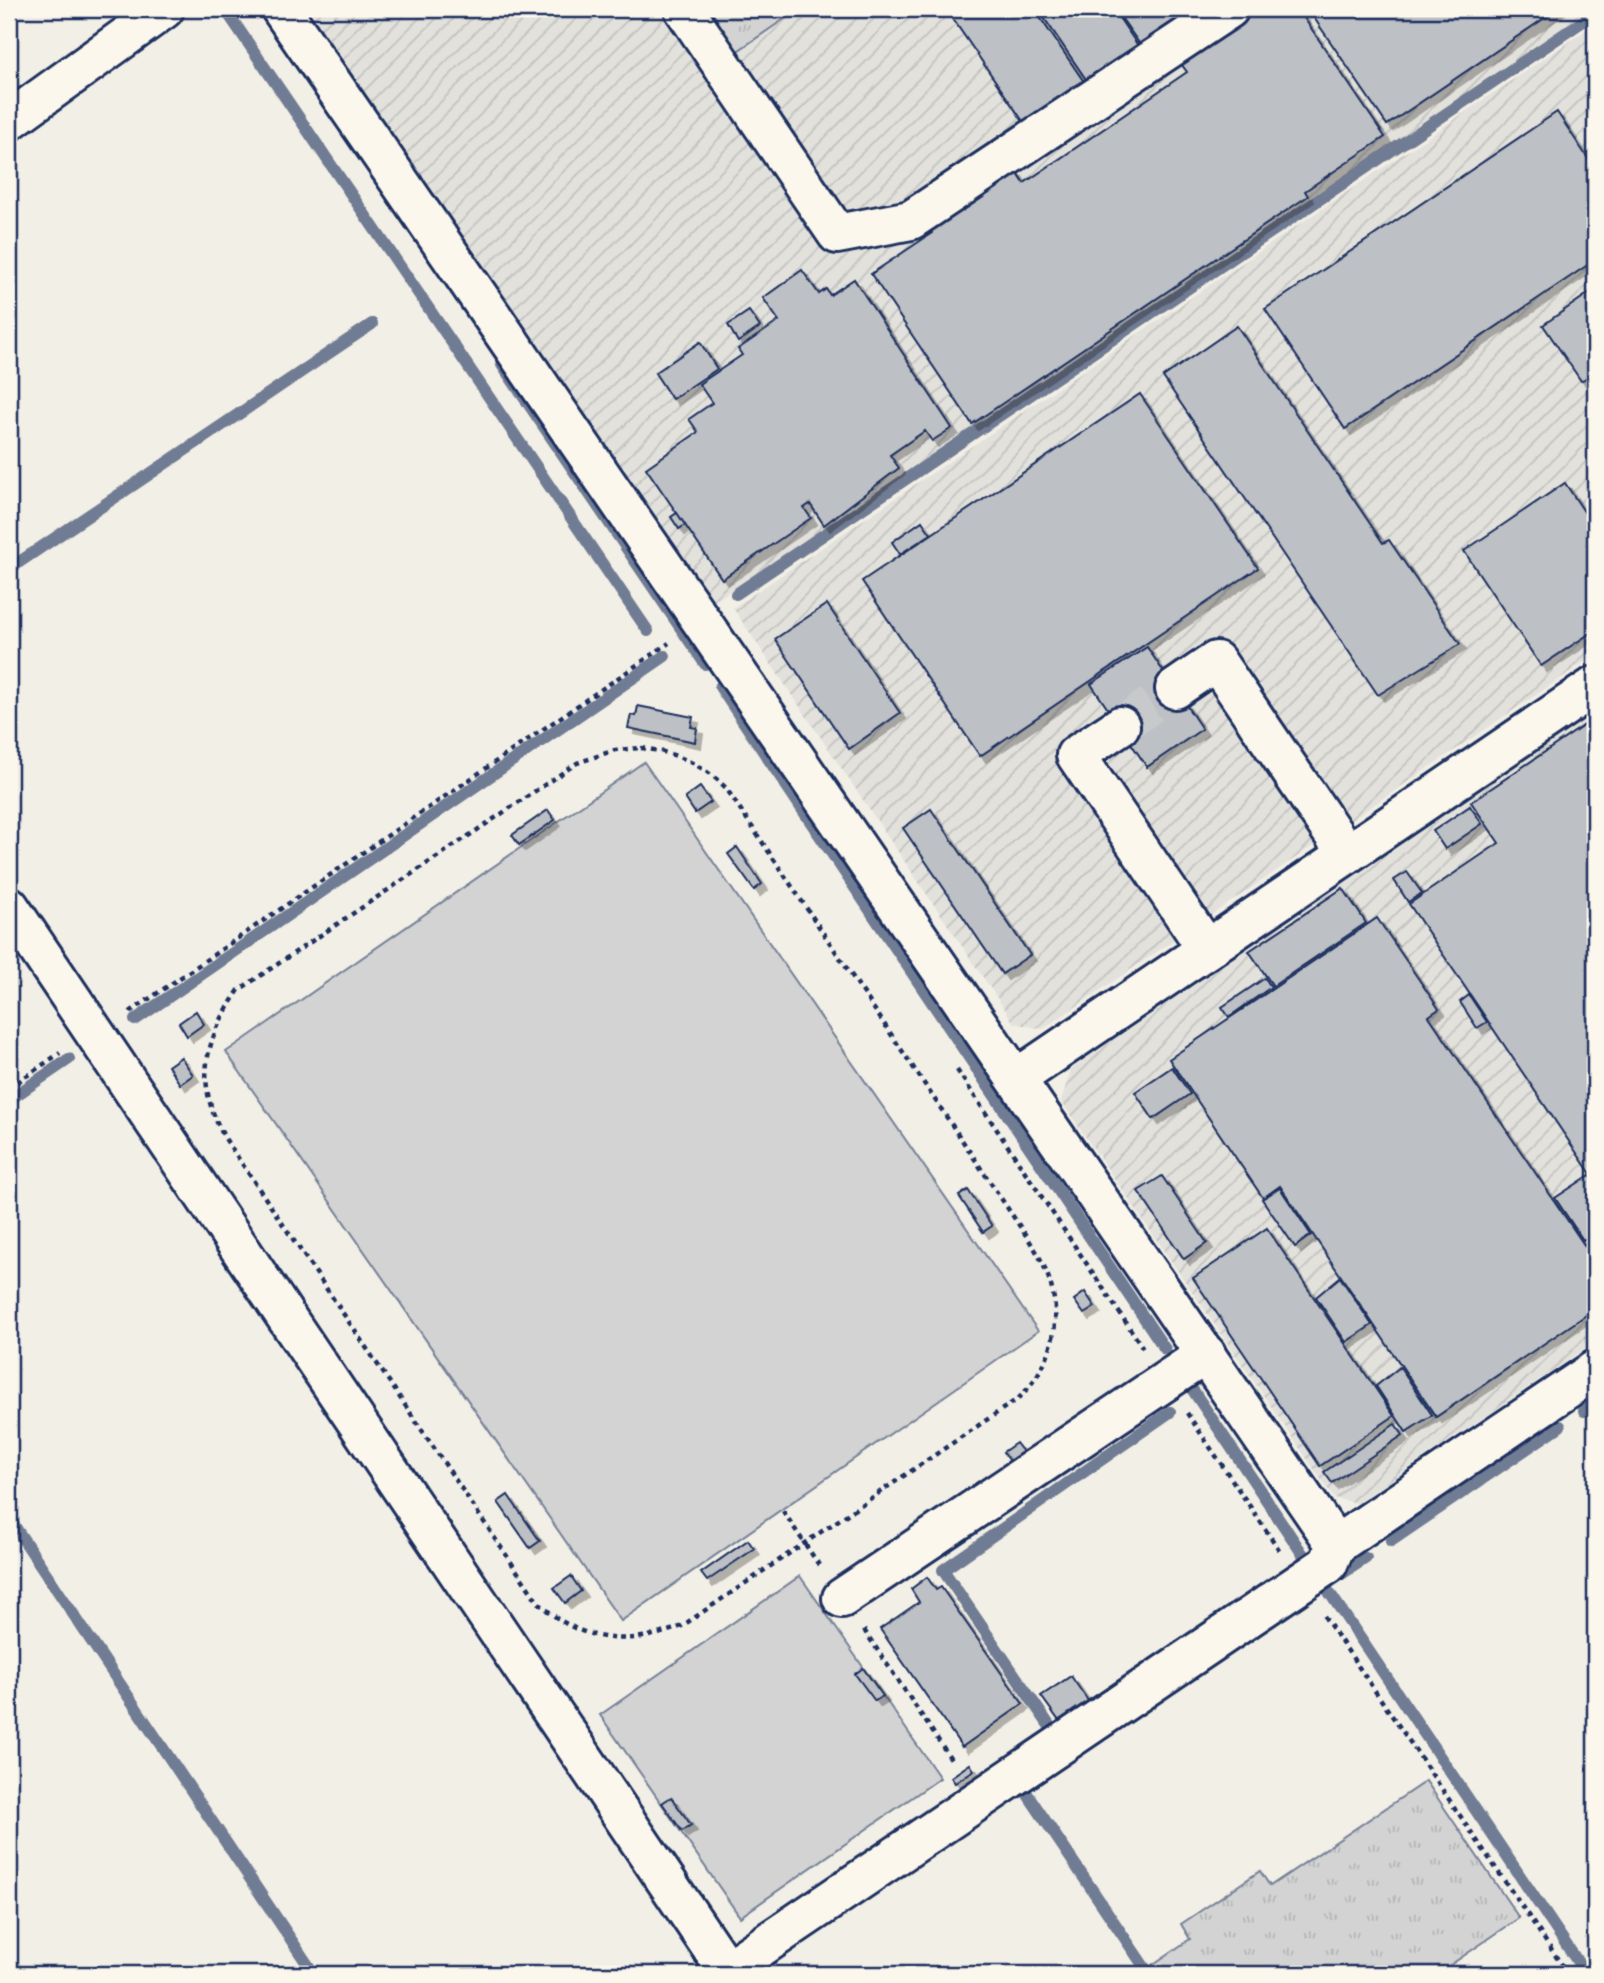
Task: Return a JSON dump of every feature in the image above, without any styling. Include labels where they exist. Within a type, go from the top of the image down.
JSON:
[{"type":"street","points":[[9,121],[164,9]]},
{"type":"street","points":[[281,9],[1336,1545]]},
{"type":"street","points":[[684,9],[837,234],[911,220],[1229,9]]},
{"type":"street","points":[[1175,689],[1216,661],[1348,854]]},
{"type":"street","points":[[1017,1078],[1595,686]]},
{"type":"street","points":[[1119,726],[1076,755],[1207,949]]},
{"type":"street","points":[[9,906],[726,1973],[1328,1564],[1336,1545],[1595,1370]]},
{"type":"street","points":[[842,1598],[1206,1354]]},
{"type":"path","points":[[9,1088],[96,1032],[669,643]]},
{"type":"path","points":[[642,748],[677,755],[712,774],[726,788],[1033,1246],[1044,1264],[1051,1284],[1056,1308],[1054,1334],[1048,1357],[1037,1380],[1019,1398],[805,1544],[682,1626],[658,1636],[613,1641],[590,1635],[551,1615],[538,1602],[216,1123],[206,1069],[209,1041],[221,1016],[239,990],[577,763],[615,750],[642,748]]},
{"type":"path","points":[[783,1511],[951,1759]]},
{"type":"path","points":[[1301,1582],[1568,1974]]},
{"type":"shaded area","points":[[299,9],[706,9],[736,52],[799,9],[1590,9],[706,607]]},
{"type":"shaded area","points":[[1595,24],[1595,655],[1043,1029],[1014,1023],[733,608]]},
{"type":"shaded area","points":[[1595,713],[1595,1342],[1357,1503],[1334,1498],[1061,1101],[1071,1069]]},
{"type":"green space","points":[[706,9],[799,9],[736,52]]},
{"type":"green space","points":[[644,762],[1038,1331],[621,1621],[226,1052]]},
{"type":"green space","points":[[800,1576],[940,1778],[740,1917],[600,1715]]},
{"type":"green space","points":[[1426,1781],[1519,1918],[1437,1974],[1158,1974],[1152,1965],[1190,1939],[1181,1924],[1260,1871],[1270,1886]]},
{"type":"building","points":[[946,9],[1034,9],[1089,89],[1029,130]]},
{"type":"building","points":[[1038,9],[1113,9],[1143,53],[1092,88]]},
{"type":"building","points":[[1115,9],[1211,9],[1146,53]]},
{"type":"building","points":[[1256,9],[1298,9],[1385,137],[1305,191],[1308,196],[972,424],[871,274],[932,233],[930,229],[1016,171],[1024,183],[1187,72],[1179,61]]},
{"type":"building","points":[[1308,9],[1558,9],[1387,125]]},
{"type":"building","points":[[1557,112],[1595,169],[1595,260],[1345,429],[1265,309]]},
{"type":"building","points":[[802,270],[819,294],[826,289],[830,295],[854,279],[952,428],[932,441],[925,431],[890,455],[899,468],[824,525],[810,504],[804,508],[811,518],[722,579],[646,468],[698,432],[689,419],[712,403],[699,384],[742,355],[738,349],[779,321],[763,298]]},
{"type":"building","points":[[1595,289],[1595,372],[1581,381],[1543,325]]},
{"type":"building","points":[[749,311],[760,327],[738,342],[728,325]]},
{"type":"building","points":[[1237,326],[1383,543],[1389,540],[1460,644],[1378,695],[1163,377]]},
{"type":"building","points":[[700,342],[717,369],[672,399],[655,373]]},
{"type":"building","points":[[1140,394],[1258,568],[980,756],[862,581]]},
{"type":"building","points":[[1565,483],[1595,528],[1595,630],[1541,666],[1464,551]]},
{"type":"building","points":[[677,513],[685,525],[679,529],[671,517]]},
{"type":"building","points":[[922,521],[931,534],[900,554],[892,542]]},
{"type":"building","points":[[827,604],[900,713],[849,749],[775,639]]},
{"type":"building","points":[[1147,647],[1202,729],[1147,767],[1091,684]]},
{"type":"building","points":[[638,706],[693,717],[691,727],[697,728],[695,742],[628,728],[631,715],[636,716]]},
{"type":"building","points":[[1595,718],[1595,1180],[1409,904],[1499,843],[1471,802]]},
{"type":"building","points":[[700,787],[711,802],[695,813],[685,798]]},
{"type":"building","points":[[1470,806],[1482,824],[1445,849],[1433,831]]},
{"type":"building","points":[[931,809],[1030,955],[1002,974],[903,828]]},
{"type":"building","points":[[548,810],[555,820],[519,845],[512,835]]},
{"type":"building","points":[[737,847],[762,884],[754,890],[728,854]]},
{"type":"building","points":[[1407,872],[1422,893],[1408,902],[1394,880]]},
{"type":"building","points":[[1343,888],[1366,923],[1273,986],[1249,951]]},
{"type":"building","points":[[1377,918],[1439,1009],[1429,1016],[1595,1261],[1595,1309],[1436,1417],[1280,1186],[1263,1198],[1169,1059]]},
{"type":"building","points":[[1265,978],[1271,987],[1229,1017],[1222,1007]]},
{"type":"building","points":[[1469,995],[1487,1022],[1477,1028],[1460,1002]]},
{"type":"building","points":[[196,1011],[204,1024],[187,1036],[179,1023]]},
{"type":"building","points":[[181,1057],[193,1075],[180,1084],[168,1066]]},
{"type":"building","points":[[1172,1067],[1190,1094],[1153,1119],[1135,1092]]},
{"type":"building","points":[[1590,1175],[1595,1183],[1595,1232],[1583,1240],[1555,1198]]},
{"type":"building","points":[[1162,1176],[1207,1243],[1184,1259],[1138,1191]]},
{"type":"building","points":[[1280,1188],[1311,1235],[1295,1247],[1262,1199]]},
{"type":"building","points":[[968,1190],[992,1226],[983,1232],[959,1196]]},
{"type":"building","points":[[1267,1228],[1394,1416],[1320,1466],[1193,1278]]},
{"type":"building","points":[[1595,1236],[1595,1258],[1585,1243]]},
{"type":"building","points":[[1340,1277],[1372,1325],[1346,1342],[1316,1297]]},
{"type":"building","points":[[1085,1292],[1095,1307],[1084,1314],[1074,1300]]},
{"type":"building","points":[[1400,1367],[1432,1415],[1406,1432],[1376,1386]]},
{"type":"building","points":[[1395,1424],[1403,1435],[1332,1483],[1324,1472]]},
{"type":"building","points":[[1016,1443],[1023,1452],[1010,1461],[1003,1452]]},
{"type":"building","points":[[508,1495],[540,1541],[530,1548],[498,1502]]},
{"type":"building","points":[[748,1540],[754,1549],[707,1581],[701,1573]]},
{"type":"building","points":[[571,1576],[581,1591],[565,1603],[554,1588]]},
{"type":"building","points":[[927,1577],[936,1590],[941,1587],[1023,1704],[962,1747],[880,1629],[919,1602],[911,1589]]},
{"type":"building","points":[[863,1668],[883,1696],[875,1701],[855,1674]]},
{"type":"building","points":[[1071,1676],[1091,1705],[1062,1725],[1041,1696]]},
{"type":"building","points":[[970,1764],[974,1770],[955,1783],[951,1777]]},
{"type":"building","points":[[671,1797],[691,1825],[682,1831],[662,1803]]},
{"type":"waterway","points":[[115,9],[127,19]]},
{"type":"waterway","points":[[225,9],[648,631]]},
{"type":"waterway","points":[[736,594],[1595,13]]},
{"type":"waterway","points":[[9,569],[372,324]]},
{"type":"waterway","points":[[502,365],[705,664]]},
{"type":"waterway","points":[[135,1020],[665,656]]},
{"type":"waterway","points":[[720,687],[1165,1349]]},
{"type":"waterway","points":[[9,1100],[69,1059]]},
{"type":"waterway","points":[[1190,1386],[1306,1559]]},
{"type":"waterway","points":[[1584,1411],[1595,1403]]},
{"type":"waterway","points":[[1051,1728],[943,1570],[1170,1412]]},
{"type":"waterway","points":[[1391,1541],[1560,1426]]},
{"type":"waterway","points":[[9,1518],[314,1974]]},
{"type":"waterway","points":[[1334,1579],[1366,1558]]},
{"type":"waterway","points":[[1323,1583],[1586,1974]]},
{"type":"waterway","points":[[1024,1789],[1149,1974]]},
{"type":"tunnel","points":[[1120,726],[1175,689]]}]
